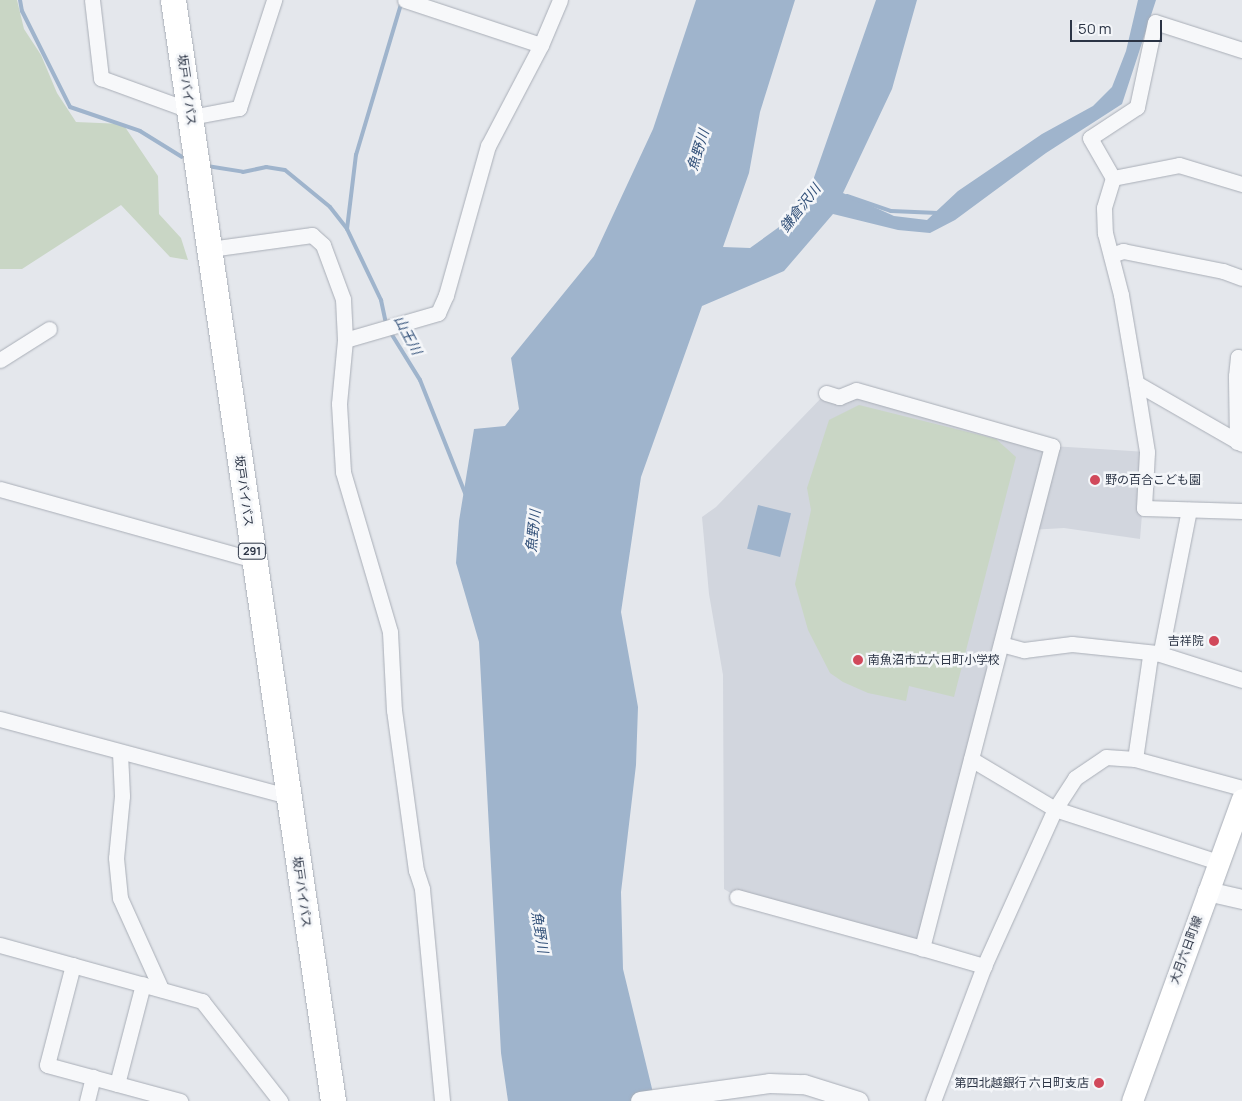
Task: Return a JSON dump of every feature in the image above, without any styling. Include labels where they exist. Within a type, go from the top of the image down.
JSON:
[{"type":"highway","name":"坂戸バイパス","points":[[174,0],[333,1101]]},
{"type":"main road","name":"大月六日町線","points":[[1132,1101],[1242,799]]},
{"type":"street","points":[[92,0],[101,78],[190,114],[239,108],[274,0]]},
{"type":"street","points":[[345,340],[438,313],[446,295],[488,146],[541,45],[560,0]]},
{"type":"street","points":[[407,1],[541,45]]},
{"type":"street","points":[[1242,50],[1155,22],[1137,106],[1090,138],[1113,178],[1104,208],[1105,233],[1121,295],[1147,452],[1144,508],[1242,511]]},
{"type":"street","points":[[1113,178],[1179,165],[1242,184]]},
{"type":"street","points":[[210,249],[312,235],[323,245],[343,299],[345,340],[339,404],[343,472],[390,632],[394,710],[416,870],[422,889],[442,1101]]},
{"type":"street","points":[[1111,255],[1123,251],[1223,271],[1242,278]]},
{"type":"street","points":[[0,360],[49,329]]},
{"type":"street","points":[[1239,443],[1236,376],[1238,357],[1242,358]]},
{"type":"street","points":[[1136,383],[1239,443]]},
{"type":"street","points":[[826,393],[839,397],[856,390],[1052,446],[922,948]]},
{"type":"street","points":[[0,489],[254,560]]},
{"type":"street","points":[[1135,759],[1150,656],[1160,651],[1189,510]]},
{"type":"street","points":[[1000,644],[1024,650],[1072,644],[1157,653],[1242,680]]},
{"type":"street","points":[[0,719],[120,753],[288,796]]},
{"type":"street","points":[[120,753],[122,796],[116,858],[120,898],[161,989]]},
{"type":"street","points":[[933,1101],[984,966],[1055,809],[1075,778],[1106,758],[1135,759],[1242,799]]},
{"type":"street","points":[[971,759],[1055,809],[1218,862]]},
{"type":"street","points":[[1207,892],[1242,899]]},
{"type":"street","points":[[738,897],[984,966]]},
{"type":"street","points":[[0,945],[202,1002],[280,1101]]},
{"type":"street","points":[[73,965],[47,1065],[180,1101]]},
{"type":"street","points":[[117,1084],[143,984]]},
{"type":"street","points":[[87,1101],[93,1077]]},
{"type":"street","points":[[640,1101],[769,1083],[804,1084],[858,1101]]},
{"type":"shaded area","name":"南魚沼市立六日町小学校","points":[[856,390],[1052,446],[1147,452],[1140,539],[1064,528],[1030,530],[922,948],[737,897],[724,889],[723,675],[709,594],[702,517],[716,507],[826,393]]},
{"type":"green space","points":[[0,0],[17,0],[24,29],[41,55],[57,93],[76,122],[123,124],[158,176],[159,214],[181,238],[188,260],[170,257],[121,205],[22,269],[0,269]]},
{"type":"green space","points":[[859,405],[996,439],[1016,457],[954,697],[909,686],[906,701],[868,693],[843,682],[830,673],[808,630],[795,584],[811,510],[807,488],[829,420]]},
{"type":"water","points":[[696,0],[795,0],[760,112],[749,173],[723,247],[750,248],[786,222],[810,189],[876,0],[917,0],[892,89],[843,193],[894,216],[927,220],[958,191],[1042,134],[1093,106],[1112,87],[1126,51],[1138,0],[1156,0],[1122,104],[1046,153],[955,220],[930,233],[898,230],[833,214],[784,271],[702,306],[641,477],[621,612],[638,707],[636,765],[621,892],[623,969],[655,1101],[508,1101],[501,1053],[479,642],[456,563],[459,521],[474,429],[505,426],[519,409],[511,358],[594,256],[653,129]]},
{"type":"water","points":[[758,505],[791,513],[780,557],[747,549]]},
{"type":"waterway","points":[[20,0],[22,11],[70,107],[140,131],[182,157]]},
{"type":"waterway","name":"山王川","points":[[347,229],[356,155],[402,1]]},
{"type":"waterway","points":[[207,166],[243,172],[266,167],[285,170],[330,207],[347,229],[381,300],[386,323]]},
{"type":"waterway","points":[[847,196],[891,211],[938,213]]},
{"type":"waterway","name":"山王川","points":[[389,330],[420,380],[465,493]]},
{"type":"place","name":"野の百合こども園","points":[[1095,480]]},
{"type":"place","name":"吉祥院","points":[[1214,641]]},
{"type":"place","name":"南魚沼市立六日町小学校","points":[[858,660]]},
{"type":"place","name":"第四北越銀行 六日町支店","points":[[1099,1083]]},
{"type":"water label","name":"魚野川","points":[[698,150]]},
{"type":"water label","name":"鎌倉沢川","points":[[800,208]]},
{"type":"water label","name":"魚野川","points":[[533,531]]},
{"type":"water label","name":"魚野川","points":[[540,932]]}]
